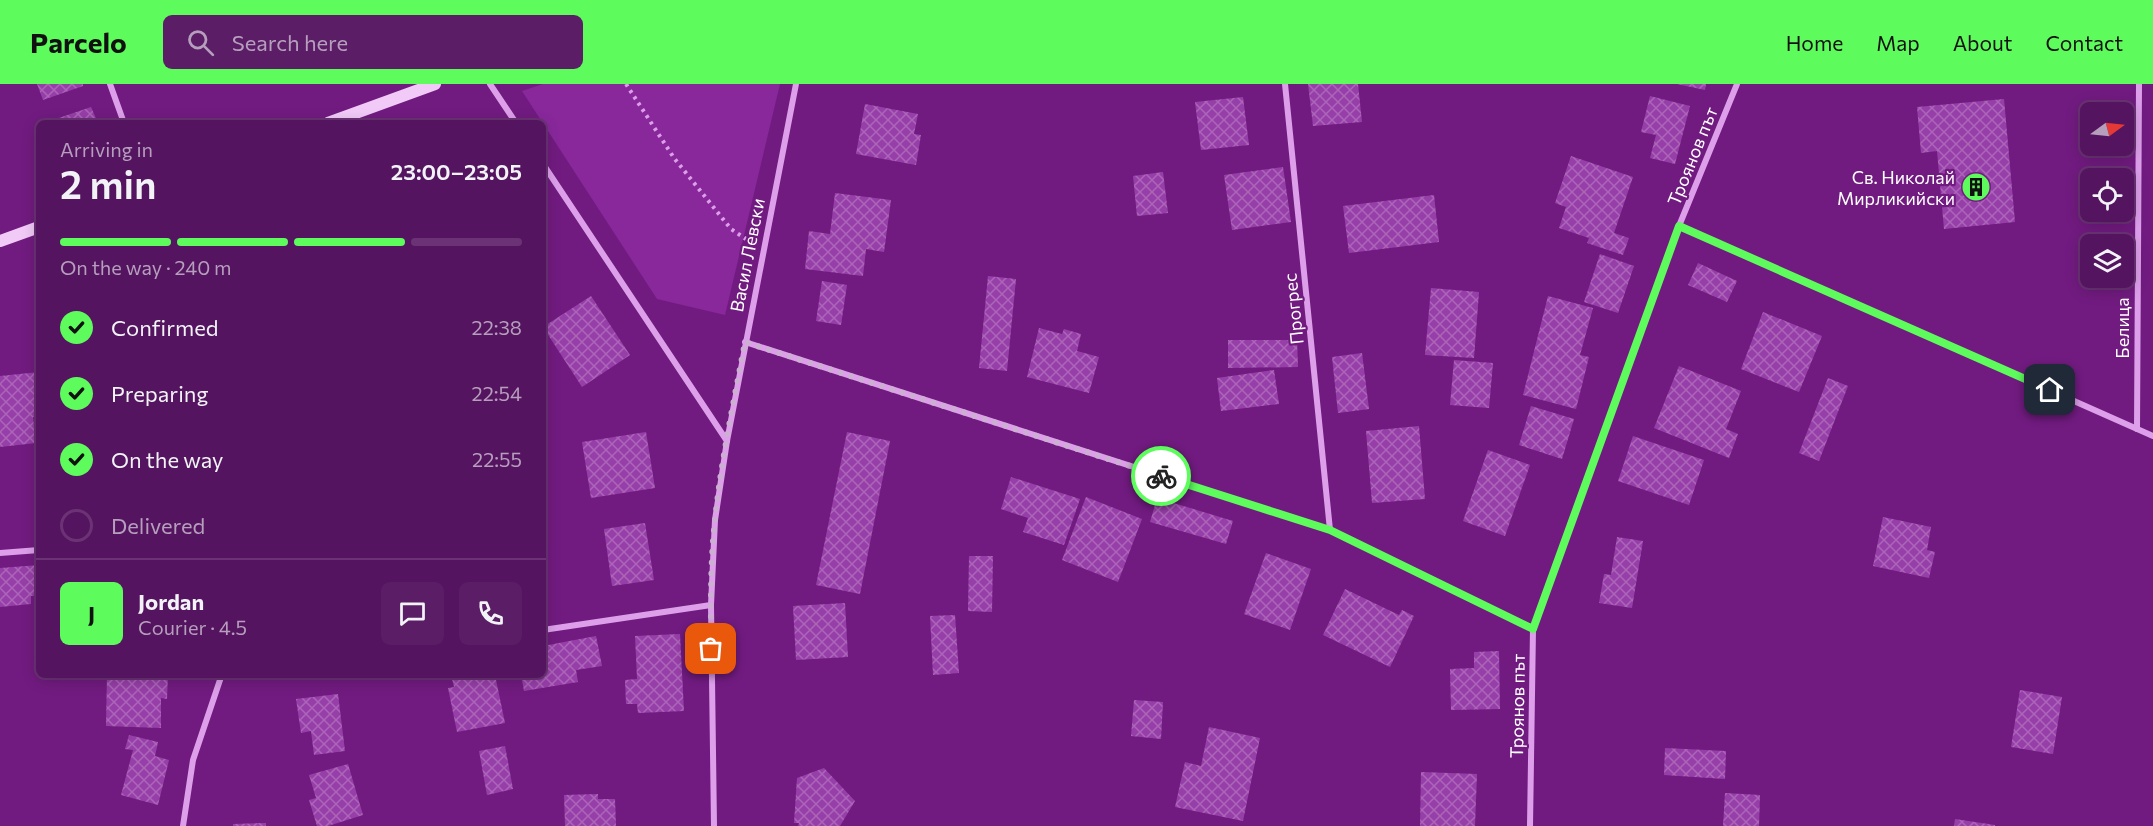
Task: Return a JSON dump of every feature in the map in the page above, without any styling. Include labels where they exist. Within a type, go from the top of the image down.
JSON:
[{"type":"street","points":[[110,84],[123,120]]},
{"type":"street","points":[[336,120],[435,84]]},
{"type":"street","points":[[490,84],[514,120]]},
{"type":"street","name":"Васил Левски","points":[[714,826],[711,605],[715,520],[745,342],[796,84]]},
{"type":"street","name":"Прогрес","points":[[1285,84],[1330,530]]},
{"type":"street","name":"Троянов път","points":[[1530,826],[1533,629],[1679,226],[1737,84]]},
{"type":"street","name":"Белица","points":[[2137,429],[2139,84]]},
{"type":"street","points":[[546,169],[727,441]]},
{"type":"street","points":[[1679,226],[2153,436]]},
{"type":"street","points":[[0,241],[36,228]]},
{"type":"street","points":[[745,342],[1330,530],[1533,629]]},
{"type":"street","points":[[0,553],[36,550]]},
{"type":"street","points":[[546,630],[711,605]]},
{"type":"street","points":[[183,826],[193,760],[220,678]]},
{"type":"path","points":[[626,84],[674,158],[731,229],[763,252]]},
{"type":"shaded area","points":[[543,84],[780,84],[725,315],[657,299],[546,128],[546,120],[541,120],[522,91]]},
{"type":"building","points":[[37,84],[83,84],[83,86],[43,100]]},
{"type":"building","points":[[1308,84],[1358,84],[1362,122],[1313,126]]},
{"type":"building","points":[[1677,84],[1706,84],[1705,90]]},
{"type":"building","points":[[1650,96],[1690,106],[1675,164],[1650,158],[1656,135],[1641,132]]},
{"type":"building","points":[[1243,97],[1249,145],[1201,150],[1195,102]]},
{"type":"building","name":"Св. Николай Мирликийски","points":[[2004,99],[2015,222],[1944,229],[1937,151],[1921,153],[1917,107]]},
{"type":"building","points":[[865,104],[918,114],[914,134],[921,135],[916,165],[856,154]]},
{"type":"building","points":[[91,107],[97,120],[53,120]]},
{"type":"building","points":[[1571,156],[1633,177],[1614,233],[1629,238],[1623,255],[1587,243],[1589,238],[1559,228],[1566,207],[1555,203]]},
{"type":"building","points":[[1283,167],[1291,222],[1232,230],[1224,175]]},
{"type":"building","points":[[1163,172],[1168,213],[1137,216],[1133,176]]},
{"type":"building","points":[[835,193],[891,200],[884,252],[866,249],[863,276],[805,269],[809,231],[830,234]]},
{"type":"building","points":[[1434,195],[1439,242],[1349,253],[1343,206]]},
{"type":"building","points":[[1600,254],[1634,266],[1618,313],[1584,302]]},
{"type":"building","points":[[1698,263],[1737,281],[1727,302],[1688,285]]},
{"type":"building","points":[[988,276],[1016,279],[1007,371],[979,368]]},
{"type":"building","points":[[822,281],[847,285],[841,325],[816,321]]},
{"type":"building","points":[[1431,288],[1479,292],[1474,358],[1425,355]]},
{"type":"building","points":[[591,296],[630,355],[582,387],[546,332],[546,325]]},
{"type":"building","points":[[1548,296],[1593,308],[1580,355],[1589,357],[1576,409],[1523,395]]},
{"type":"building","points":[[1763,312],[1822,336],[1799,392],[1741,369]]},
{"type":"building","points":[[1039,328],[1062,334],[1064,329],[1081,334],[1077,351],[1099,357],[1089,393],[1027,377]]},
{"type":"building","points":[[1228,340],[1297,340],[1298,367],[1228,368]]},
{"type":"building","points":[[1362,353],[1369,409],[1338,413],[1332,357]]},
{"type":"building","points":[[1454,360],[1493,363],[1489,408],[1450,405]]},
{"type":"building","points":[[1679,366],[1741,391],[1726,429],[1738,434],[1729,458],[1654,428]]},
{"type":"building","points":[[1274,370],[1279,404],[1221,411],[1217,378]]},
{"type":"building","points":[[36,372],[36,417],[33,417],[36,443],[0,447],[0,376]]},
{"type":"building","points":[[1828,378],[1848,386],[1819,461],[1799,453]]},
{"type":"building","points":[[1531,406],[1574,419],[1562,459],[1519,445]]},
{"type":"building","points":[[1419,426],[1425,499],[1372,503],[1366,431]]},
{"type":"building","points":[[646,432],[655,488],[591,498],[582,442]]},
{"type":"building","points":[[847,432],[890,441],[860,594],[816,585]]},
{"type":"building","points":[[1633,436],[1704,460],[1689,505],[1618,481]]},
{"type":"building","points":[[1488,450],[1530,465],[1505,536],[1463,521]]},
{"type":"building","points":[[1011,477],[1080,499],[1064,545],[1023,532],[1028,518],[1001,509]]},
{"type":"building","points":[[1086,497],[1142,519],[1118,582],[1062,560]]},
{"type":"building","points":[[1157,498],[1233,521],[1226,544],[1150,522]]},
{"type":"building","points":[[1883,517],[1931,527],[1927,550],[1935,552],[1929,578],[1873,566]]},
{"type":"building","points":[[645,523],[654,580],[612,586],[604,529]]},
{"type":"building","points":[[1617,537],[1643,541],[1632,608],[1599,603],[1604,574],[1611,575]]},
{"type":"building","points":[[1266,553],[1311,569],[1290,630],[1244,614]]},
{"type":"building","points":[[969,556],[993,556],[992,612],[968,611]]},
{"type":"building","points":[[36,565],[36,595],[31,596],[31,604],[0,607],[0,568]]},
{"type":"building","points":[[1345,589],[1399,615],[1402,610],[1414,616],[1390,667],[1323,635]]},
{"type":"building","points":[[845,603],[848,657],[796,660],[793,606]]},
{"type":"building","points":[[955,615],[959,673],[933,675],[930,616]]},
{"type":"building","points":[[680,634],[684,711],[638,713],[637,704],[626,704],[625,680],[637,679],[635,636]]},
{"type":"building","points":[[596,636],[602,666],[576,670],[578,682],[524,691],[522,678],[546,678],[546,645]]},
{"type":"building","points":[[1499,651],[1500,709],[1451,710],[1450,669],[1474,668],[1474,652]]},
{"type":"building","points":[[107,678],[168,678],[167,699],[161,698],[161,728],[106,726]]},
{"type":"building","points":[[452,678],[496,678],[505,723],[457,732],[448,688],[454,687]]},
{"type":"building","points":[[2020,690],[2062,697],[2053,754],[2011,747]]},
{"type":"building","points":[[338,694],[345,751],[314,755],[311,731],[301,733],[296,699]]},
{"type":"building","points":[[1134,700],[1163,702],[1161,739],[1131,736]]},
{"type":"building","points":[[1209,727],[1260,738],[1243,821],[1175,807],[1185,762],[1201,766]]},
{"type":"building","points":[[129,735],[158,742],[155,756],[169,760],[158,805],[121,795],[133,750],[125,749]]},
{"type":"building","points":[[505,746],[513,789],[487,795],[479,751]]},
{"type":"building","points":[[1665,748],[1726,751],[1725,779],[1664,775]]},
{"type":"building","points":[[348,764],[363,815],[328,826],[317,826],[309,800],[316,798],[309,775]]},
{"type":"building","points":[[824,768],[855,801],[840,826],[798,826],[799,823],[794,823],[797,778]]},
{"type":"building","points":[[1421,772],[1477,774],[1475,826],[1420,826]]},
{"type":"building","points":[[1725,793],[1760,795],[1759,826],[1723,826]]},
{"type":"building","points":[[598,794],[598,799],[615,799],[616,826],[565,826],[564,795]]},
{"type":"building","points":[[1955,819],[1995,825],[1995,826],[1954,826]]},
{"type":"building","points":[[266,823],[266,826],[233,826],[233,824]]},
{"type":"way so far","points":[[711,649],[715,520],[745,342],[1161,476]]},
{"type":"place","name":"Св. Николай Мирликийски","points":[[1976,187]]},
{"type":"route","points":[[1161,476],[1330,530],[1533,629],[1679,226],[2050,390]]}]
